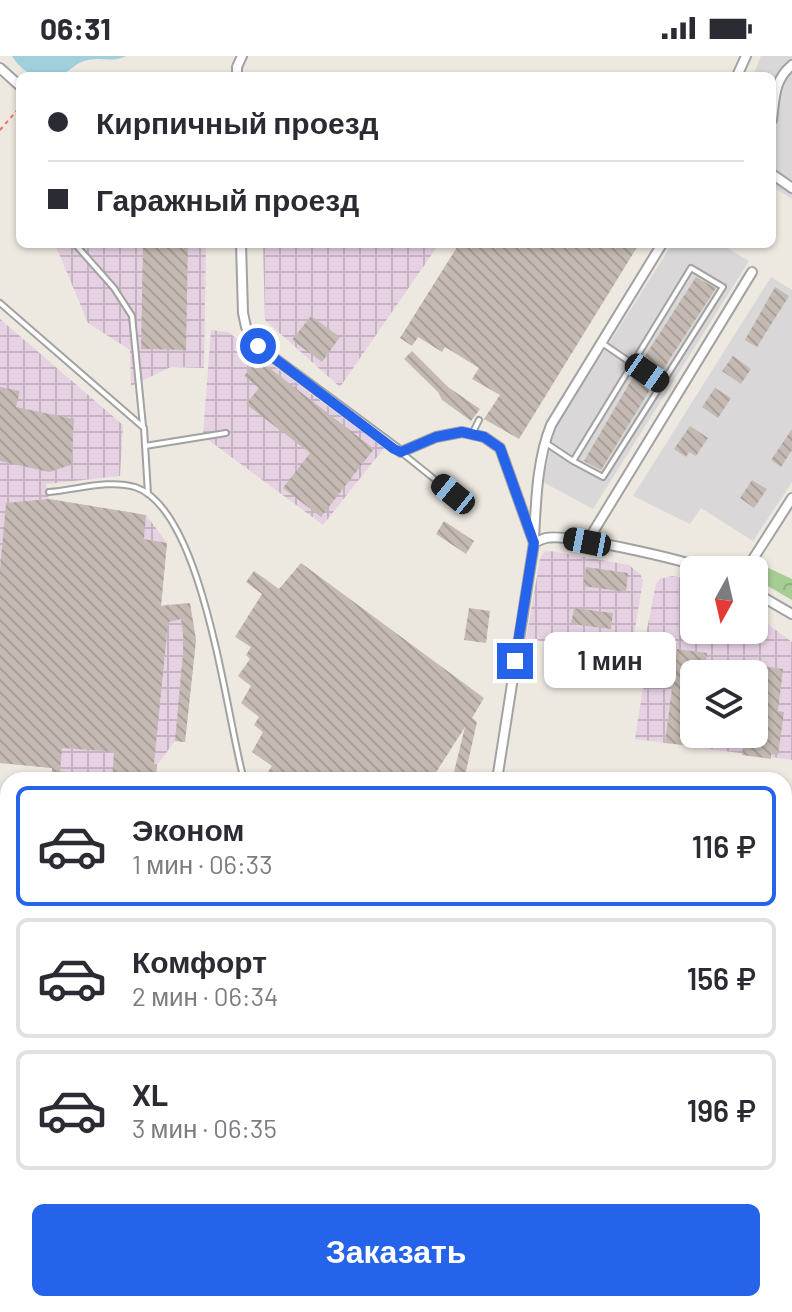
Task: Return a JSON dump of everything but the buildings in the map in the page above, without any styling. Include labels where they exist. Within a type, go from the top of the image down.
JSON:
[{"type":"street","points":[[776,90],[781,75],[792,65]]},
{"type":"street","points":[[0,68],[16,82]]},
{"type":"street","points":[[241,248],[243,313],[246,327],[258,346],[401,452],[436,437],[462,432],[473,432],[500,448],[534,543]]},
{"type":"street","points":[[498,772],[534,543],[544,442],[551,425],[660,248]]},
{"type":"street","points":[[587,542],[752,272]]},
{"type":"street","points":[[755,556],[792,498]]},
{"type":"street","points":[[534,543],[547,538],[566,538],[680,562]]},
{"type":"street","points":[[768,600],[792,614]]},
{"type":"lane","points":[[79,248],[114,288],[132,316],[148,494]]},
{"type":"lane","points":[[544,442],[573,461],[603,477],[723,287],[691,268],[573,461]]},
{"type":"lane","points":[[0,303],[144,428]]},
{"type":"lane","points":[[602,343],[662,384]]},
{"type":"lane","points":[[473,432],[479,420]]},
{"type":"lane","points":[[145,446],[226,433]]},
{"type":"lane","points":[[401,452],[453,494]]},
{"type":"lane","points":[[49,492],[111,485],[133,487],[162,506],[174,525],[205,603],[242,772]]},
{"type":"path","points":[[0,130],[16,112]]},
{"type":"shaded area","points":[[761,56],[792,56],[792,199],[776,189],[776,72],[755,72]]},
{"type":"shaded area","points":[[57,248],[206,248],[204,368],[171,367],[131,386],[130,350],[88,323]]},
{"type":"shaded area","points":[[263,248],[436,248],[340,387],[265,320]]},
{"type":"shaded area","points":[[669,248],[728,248],[749,261],[593,509],[543,482],[555,429]]},
{"type":"shaded area","points":[[771,277],[792,290],[792,482],[753,541],[701,508],[690,524],[633,496]]},
{"type":"shaded area","points":[[0,319],[123,425],[120,476],[46,484],[49,499],[146,515],[167,543],[161,605],[190,603],[196,640],[185,742],[175,741],[157,765],[156,772],[52,772],[52,768],[0,763]]},
{"type":"shaded area","points":[[211,330],[228,332],[384,448],[323,525],[203,436]]},
{"type":"shaded area","points":[[544,552],[629,565],[640,574],[643,580],[631,653],[526,639],[540,559]]},
{"type":"shaded area","points":[[680,577],[680,644],[768,644],[768,624],[792,642],[792,760],[702,748],[768,748],[768,660],[680,660],[680,745],[635,739],[648,656],[642,654],[656,584],[660,579]]},
{"type":"green space","points":[[768,568],[792,579],[792,600],[768,586]]},
{"type":"water","points":[[12,56],[126,56],[84,61],[65,72],[27,72]]},
{"type":"route","points":[[258,346],[401,452],[436,437],[462,432],[473,432],[500,448],[534,543],[515,661]]}]
